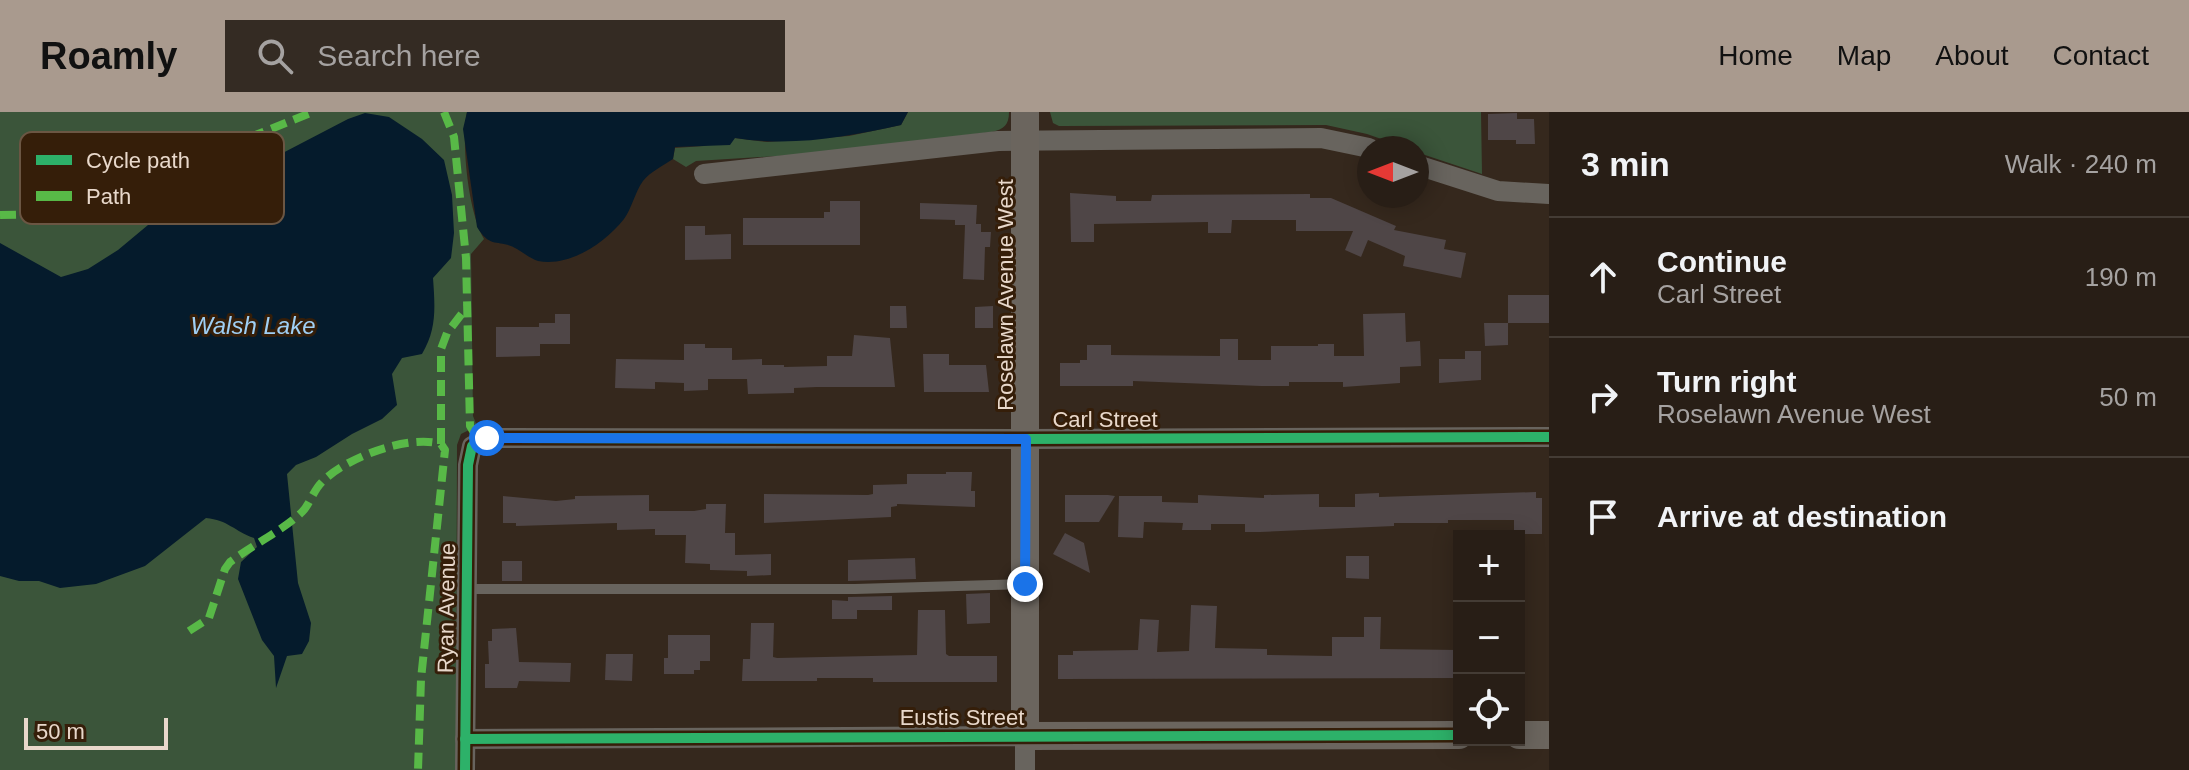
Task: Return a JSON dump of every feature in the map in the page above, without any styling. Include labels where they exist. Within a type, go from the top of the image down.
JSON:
[{"type":"street","name":"Roselawn Avenue West","points":[[1025,112],[1012,141],[1026,439],[1025,770]]},
{"type":"street","points":[[704,174],[1012,141],[1321,138],[1357,146]]},
{"type":"street","points":[[1429,169],[1498,191],[1549,194]]},
{"type":"street","name":"Carl Street","points":[[472,446],[487,438],[1549,437]]},
{"type":"street","name":"Ryan Avenue","points":[[465,770],[468,465],[472,446]]},
{"type":"street","name":"Eustis Street","points":[[465,739],[1453,735]]},
{"type":"street","points":[[1525,735],[1549,735]]},
{"type":"lane","points":[[466,589],[855,589],[1025,584]]},
{"type":"green space","points":[[0,112],[467,112],[467,177],[478,227],[484,239],[471,254],[473,416],[477,426],[461,434],[457,445],[456,770],[0,770]]},
{"type":"green space","points":[[908,112],[1009,112],[1005,126],[992,132],[810,154],[696,161],[686,167],[673,159],[675,148],[704,146],[735,138],[767,142],[849,136],[901,125]]},
{"type":"green space","points":[[1050,112],[1481,112],[1482,174],[1429,156],[1429,136],[1373,136],[1326,125],[1059,126],[1053,123]]},
{"type":"water","points":[[467,112],[908,112],[901,125],[840,137],[798,141],[735,138],[730,145],[675,147],[673,159],[643,181],[624,219],[607,237],[574,257],[550,262],[538,261],[510,246],[486,239],[477,227],[463,129]]},
{"type":"water","name":"Walsh Lake","points":[[365,113],[389,117],[422,139],[444,160],[452,195],[454,233],[451,258],[433,278],[434,318],[427,345],[422,354],[402,358],[392,374],[397,405],[382,419],[296,465],[287,474],[298,583],[311,623],[309,641],[302,654],[287,656],[276,688],[274,656],[262,640],[238,579],[241,562],[257,547],[254,538],[220,521],[206,518],[145,566],[96,584],[60,588],[39,581],[19,581],[0,576],[0,243],[61,277],[88,269],[118,250],[149,224],[284,224],[284,152]]},
{"type":"building","points":[[1517,113],[1517,119],[1534,119],[1535,144],[1488,140],[1488,114]]},
{"type":"building","points":[[1070,193],[1116,196],[1116,201],[1151,201],[1152,195],[1310,194],[1310,198],[1331,198],[1396,226],[1394,230],[1446,240],[1444,249],[1466,253],[1461,278],[1403,266],[1405,256],[1368,240],[1361,257],[1345,250],[1353,231],[1296,231],[1296,220],[1232,220],[1231,233],[1208,233],[1208,222],[1094,224],[1094,242],[1071,242]]},
{"type":"building","points":[[830,201],[860,201],[860,245],[743,245],[743,218],[824,218],[824,212],[830,212]]},
{"type":"building","points":[[920,203],[977,205],[976,224],[981,224],[981,232],[991,232],[990,247],[985,247],[984,280],[963,279],[965,225],[955,225],[955,220],[920,219]]},
{"type":"building","points":[[685,226],[705,226],[705,235],[731,234],[731,259],[685,260]]},
{"type":"building","points":[[1508,295],[1549,295],[1549,323],[1508,323]]},
{"type":"building","points":[[890,306],[906,306],[907,328],[890,328]]},
{"type":"building","points":[[993,306],[993,328],[975,328],[975,307]]},
{"type":"building","points":[[1405,313],[1406,342],[1420,341],[1421,366],[1400,367],[1400,383],[1343,387],[1343,382],[1289,382],[1289,386],[1261,386],[1133,381],[1133,386],[1060,386],[1060,363],[1087,360],[1087,345],[1111,345],[1111,355],[1220,356],[1220,339],[1238,339],[1238,360],[1271,360],[1271,346],[1318,344],[1334,344],[1334,356],[1364,356],[1363,314]]},
{"type":"building","points":[[555,314],[570,314],[570,344],[540,344],[540,356],[496,357],[496,327],[539,327],[539,323],[555,323]]},
{"type":"building","points":[[1484,323],[1508,323],[1508,345],[1485,346]]},
{"type":"building","points":[[854,335],[890,338],[895,387],[794,388],[794,393],[748,394],[747,379],[708,379],[708,390],[684,391],[684,383],[655,382],[655,389],[615,388],[616,359],[684,360],[684,344],[705,344],[705,348],[732,348],[732,360],[762,359],[762,365],[784,367],[827,366],[827,356],[852,356]]},
{"type":"building","points":[[1465,351],[1481,351],[1481,380],[1439,383],[1439,359],[1465,359]]},
{"type":"building","points":[[923,354],[949,354],[949,365],[986,365],[989,392],[924,392]]},
{"type":"building","points":[[972,472],[971,491],[975,491],[975,507],[897,504],[891,507],[891,517],[764,523],[764,494],[868,495],[873,494],[873,485],[907,484],[907,474]]},
{"type":"building","points":[[1536,492],[1536,498],[1542,498],[1542,534],[1525,534],[1525,530],[1514,530],[1514,520],[1448,520],[1448,523],[1394,523],[1394,526],[1260,532],[1245,532],[1245,524],[1211,524],[1211,530],[1182,530],[1183,523],[1144,522],[1143,538],[1118,537],[1119,496],[1162,496],[1162,502],[1198,503],[1198,495],[1264,498],[1264,495],[1319,494],[1319,507],[1355,507],[1355,494],[1379,493],[1379,497]]},
{"type":"building","points":[[649,495],[649,511],[694,511],[706,509],[706,504],[726,504],[725,533],[735,533],[735,555],[771,554],[771,575],[747,576],[747,571],[710,570],[710,564],[685,563],[686,535],[655,535],[655,529],[617,530],[617,523],[516,526],[516,523],[503,523],[503,496],[556,501],[575,499],[575,496]]},
{"type":"building","points":[[1065,495],[1115,496],[1099,522],[1065,522]]},
{"type":"building","points":[[1065,533],[1084,543],[1090,573],[1053,554]]},
{"type":"building","points":[[1346,556],[1369,556],[1369,579],[1346,578]]},
{"type":"building","points":[[915,558],[916,579],[848,581],[848,560]]},
{"type":"building","points":[[502,561],[522,561],[522,581],[502,581]]},
{"type":"building","points":[[990,593],[990,623],[967,624],[966,594]]},
{"type":"building","points":[[892,596],[892,610],[857,610],[857,619],[832,619],[832,600]]},
{"type":"building","points":[[1191,605],[1217,606],[1215,648],[1267,649],[1267,655],[1332,656],[1332,637],[1364,637],[1364,617],[1381,617],[1380,649],[1453,650],[1453,678],[1058,679],[1058,655],[1073,655],[1073,651],[1138,650],[1140,619],[1159,620],[1157,652],[1189,651]]},
{"type":"building","points":[[918,610],[945,610],[946,654],[949,656],[997,656],[997,682],[873,682],[873,678],[742,681],[743,659],[750,659],[751,623],[774,623],[773,657],[777,658],[917,655]]},
{"type":"building","points":[[516,628],[519,662],[571,663],[570,682],[519,681],[517,688],[485,688],[485,664],[489,664],[488,641],[492,641],[492,629]]},
{"type":"building","points":[[668,635],[710,635],[710,661],[700,661],[700,670],[694,670],[694,674],[664,674]]},
{"type":"building","points":[[606,654],[633,654],[632,681],[605,680]]},
{"type":"marked path","points":[[263,132],[313,112]]},
{"type":"marked path","points":[[444,112],[454,137],[466,258],[470,426],[479,441]]},
{"type":"marked path","points":[[0,215],[20,215]]},
{"type":"marked path","points":[[441,444],[441,349],[447,333],[467,307]]},
{"type":"marked path","points":[[189,631],[209,618],[230,562],[295,518],[332,473],[361,457],[395,445],[412,442],[441,444],[445,450],[421,679],[418,770]]},
{"type":"cycle path","points":[[465,770],[468,465],[472,446],[487,438],[1549,437]]},
{"type":"cycle path","points":[[465,739],[1453,735]]},
{"type":"route","points":[[487,438],[1026,439],[1025,584]]}]
